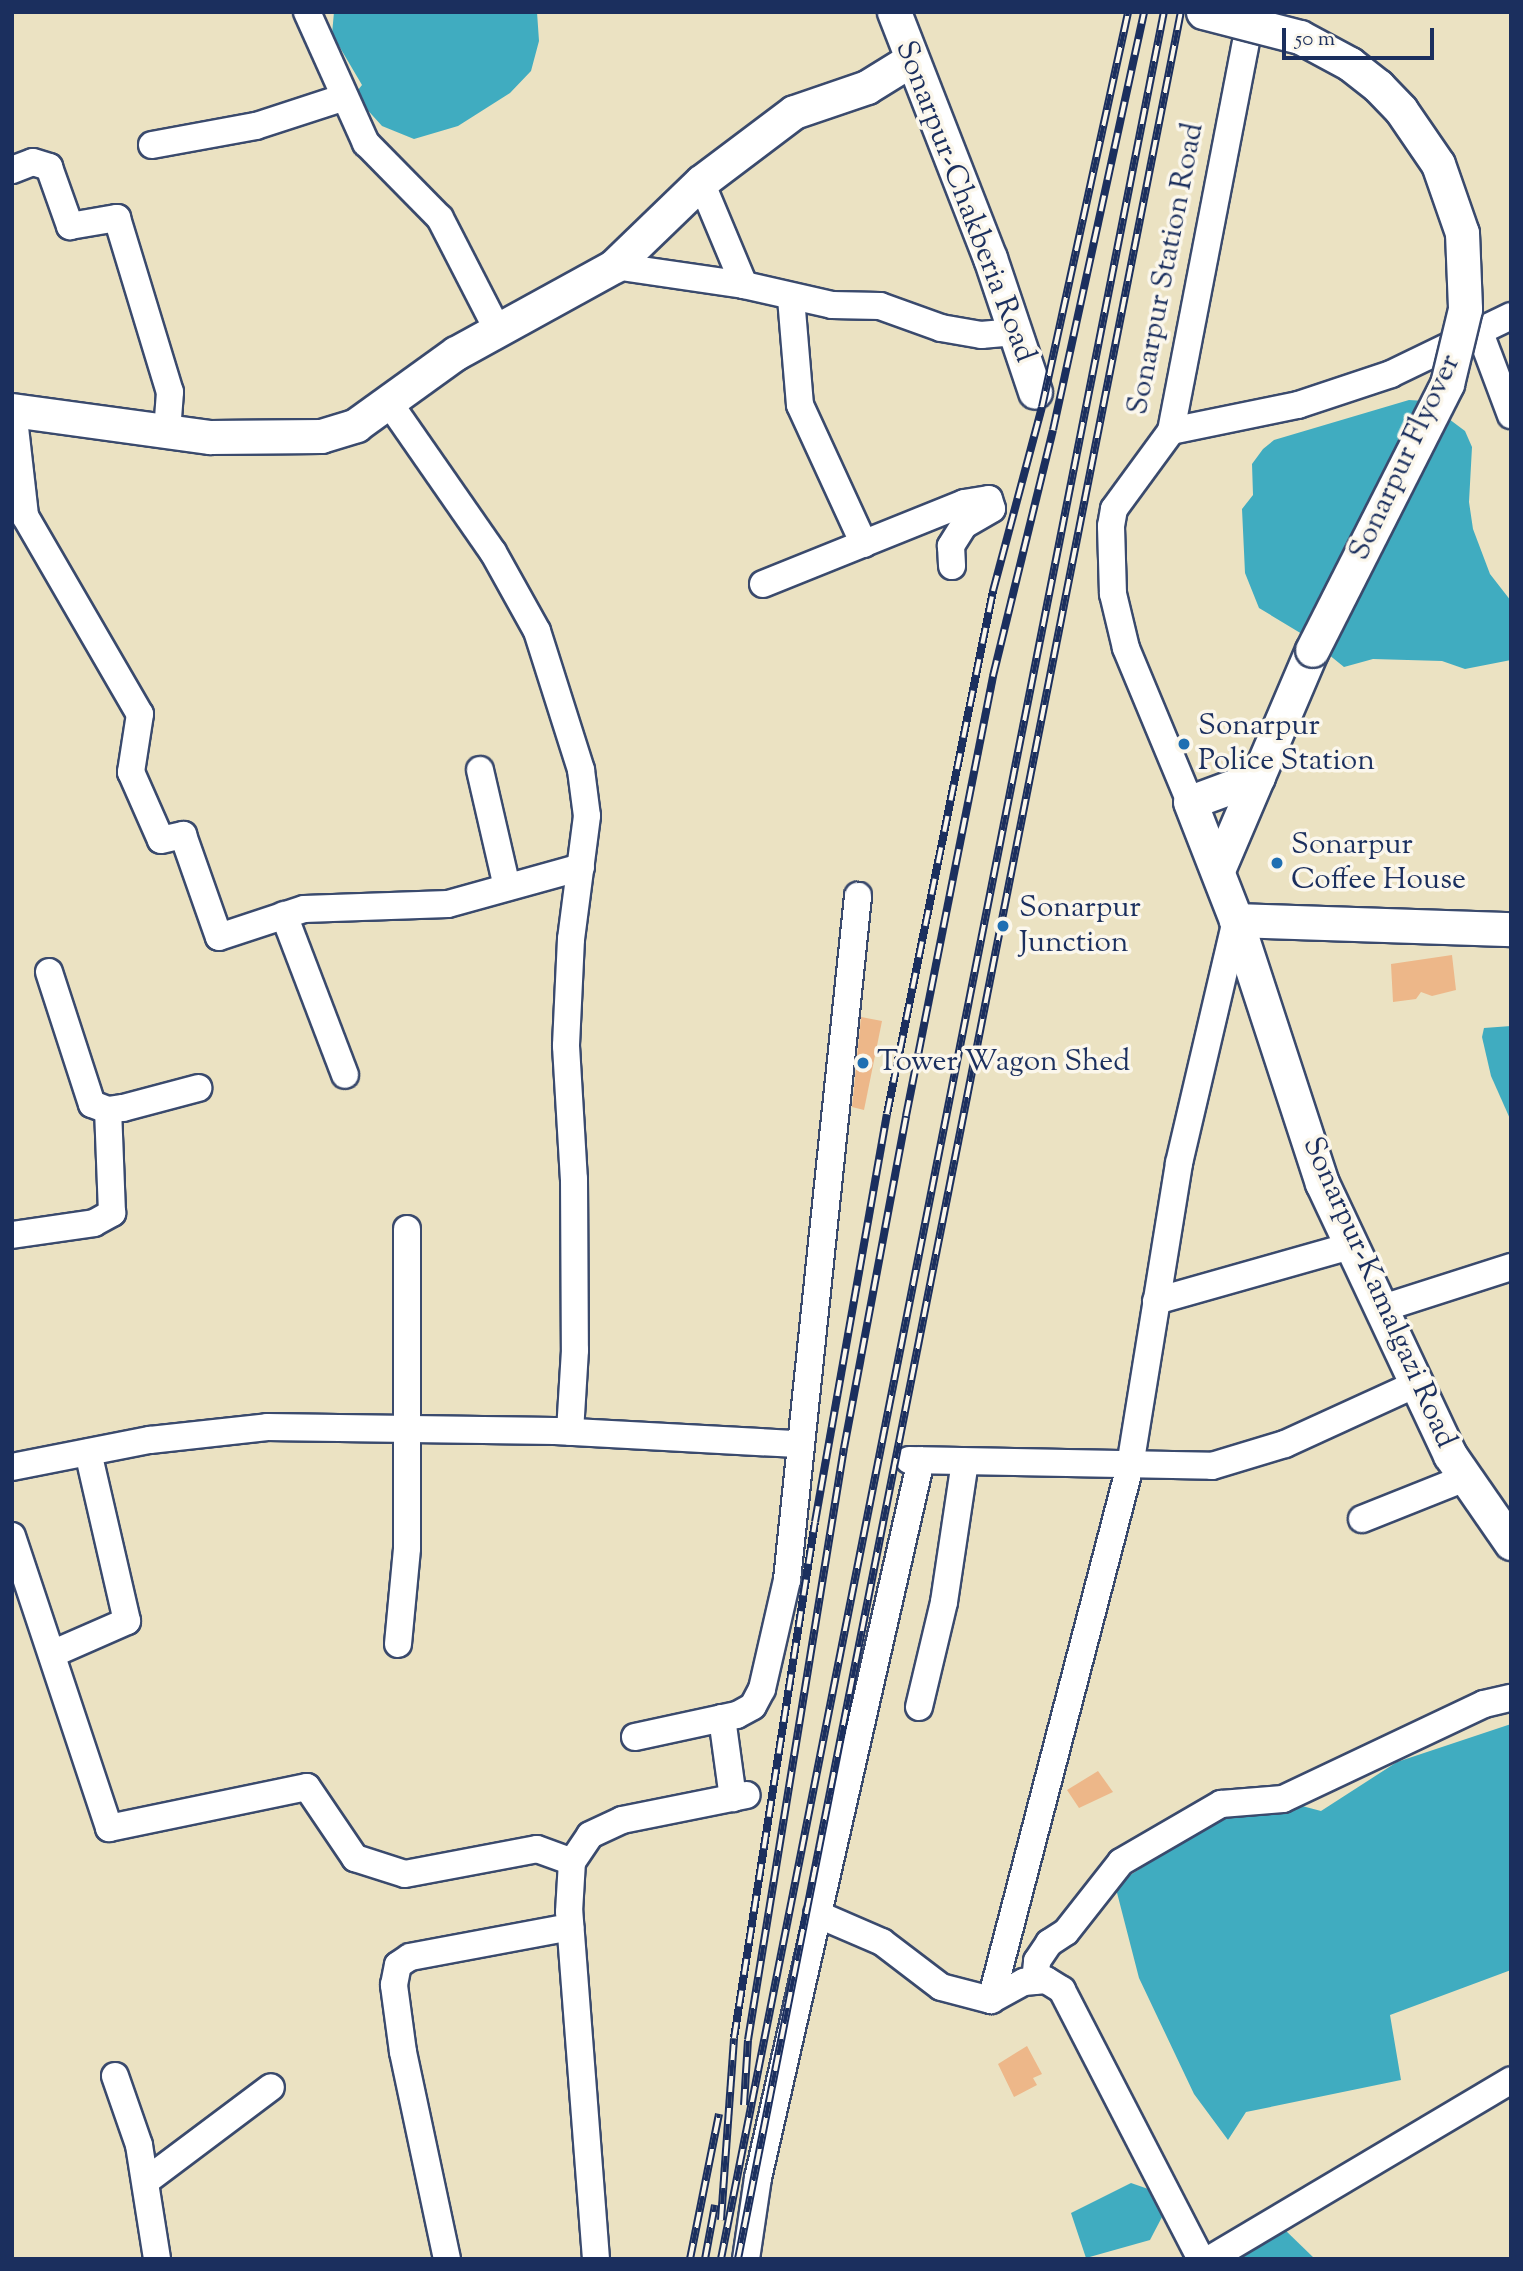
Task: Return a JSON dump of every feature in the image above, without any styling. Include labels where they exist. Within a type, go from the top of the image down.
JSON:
[{"type":"main road","name":"Sonarpur-Chakberia Road","points":[[894,12],[909,61],[990,258],[1035,392]]},
{"type":"main road","name":"Sonarpur Flyover","points":[[1203,12],[1300,37],[1350,64],[1378,86],[1401,110],[1438,164],[1462,233],[1465,309],[1447,384],[1312,650],[1218,870]]},
{"type":"main road","points":[[13,410],[210,437],[321,436],[356,425],[390,404],[456,353],[614,266],[701,181],[794,113],[867,87],[909,61]]},
{"type":"main road","points":[[1218,870],[1190,802],[1258,777]]},
{"type":"main road","name":"Sonarpur-Kamalgazi Road","points":[[1218,870],[1322,1183],[1414,1385],[1465,1478],[1511,1543]]},
{"type":"main road","points":[[1236,920],[1511,929]]},
{"type":"street","points":[[307,12],[342,98],[366,143],[440,218],[498,331]]},
{"type":"street","name":"Sonarpur Station Road","points":[[1190,802],[1126,648],[1113,594],[1110,554],[1114,509],[1171,431],[1252,12]]},
{"type":"street","points":[[152,145],[256,126],[342,98]]},
{"type":"street","points":[[12,170],[33,162],[49,167],[70,226],[117,218],[170,392],[167,432]]},
{"type":"street","points":[[701,181],[744,285]]},
{"type":"street","points":[[614,266],[744,285],[791,298],[880,306],[940,328],[981,335],[1015,332]]},
{"type":"street","points":[[791,298],[800,405],[864,544]]},
{"type":"street","points":[[1171,431],[1298,405],[1391,374],[1511,316]]},
{"type":"street","points":[[1479,330],[1511,415]]},
{"type":"street","points":[[390,404],[493,552],[537,631],[581,770],[587,816],[580,867],[566,1046],[574,1192],[575,1350],[570,1432]]},
{"type":"street","points":[[13,410],[25,516],[140,714],[131,772],[160,840],[183,835],[219,937],[284,915],[333,905],[448,904],[580,867]]},
{"type":"street","points":[[763,584],[964,503],[989,499],[992,509],[964,525],[951,547],[952,566]]},
{"type":"street","points":[[480,769],[507,887]]},
{"type":"street","points":[[635,1737],[722,1718],[753,1706],[762,1689],[787,1580],[798,1444],[858,895]]},
{"type":"street","points":[[284,915],[345,1075]]},
{"type":"street","points":[[991,2000],[1130,1466],[1179,1163],[1236,920]]},
{"type":"street","points":[[49,972],[84,1091],[92,1104],[108,1110],[198,1088]]},
{"type":"street","points":[[12,1235],[94,1223],[112,1213],[108,1110]]},
{"type":"street","points":[[398,1644],[407,1548],[407,1229]]},
{"type":"street","points":[[1156,1301],[1350,1246]]},
{"type":"street","points":[[1380,1309],[1511,1267]]},
{"type":"street","points":[[746,2259],[758,2178],[915,1460],[1130,1466],[1225,1463],[1285,1444],[1414,1385]]},
{"type":"street","points":[[12,1467],[88,1452],[267,1427],[570,1432],[798,1444]]},
{"type":"street","points":[[52,1654],[127,1621],[88,1452]]},
{"type":"street","points":[[919,1707],[944,1602],[965,1462]]},
{"type":"street","points":[[1362,1519],[1465,1478]]},
{"type":"street","points":[[12,1536],[109,1828],[307,1787],[355,1858],[405,1874],[537,1849],[572,1862]]},
{"type":"street","points":[[1035,1981],[1037,1961],[1049,1943],[1066,1932],[1121,1862],[1221,1804],[1283,1799],[1484,1703],[1511,1698]]},
{"type":"street","points":[[596,2259],[570,1927],[572,1862],[590,1835],[622,1820],[740,1796],[722,1718]]},
{"type":"street","points":[[817,1914],[882,1942],[941,1987],[991,2000],[1024,1982],[1046,1980],[1062,1990],[1201,2259]]},
{"type":"street","points":[[447,2259],[403,2052],[394,1985],[398,1965],[410,1957],[570,1927]]},
{"type":"street","points":[[115,2076],[146,2181],[157,2259]]},
{"type":"street","points":[[1210,2259],[1511,2080]]},
{"type":"street","points":[[146,2181],[271,2087]]},
{"type":"water","points":[[334,12],[537,12],[539,41],[531,71],[510,93],[458,126],[414,139],[382,126],[354,95],[362,85],[332,34]]},
{"type":"water","points":[[1409,400],[1425,401],[1465,431],[1472,447],[1469,502],[1473,529],[1490,574],[1511,601],[1511,660],[1465,669],[1442,661],[1373,659],[1344,667],[1307,637],[1259,608],[1245,573],[1242,509],[1253,495],[1252,464],[1263,449],[1274,440]]},
{"type":"water","points":[[1511,1026],[1511,1121],[1491,1076],[1482,1037],[1484,1028]]},
{"type":"water","points":[[1511,1724],[1511,1970],[1390,2015],[1401,2080],[1246,2112],[1228,2140],[1194,2094],[1139,1978],[1115,1885],[1235,1807],[1264,1796],[1321,1811],[1397,1762]]},
{"type":"water","points":[[1131,2183],[1154,2191],[1162,2217],[1150,2240],[1086,2258],[1071,2213]]},
{"type":"water","points":[[1283,2228],[1315,2259],[1228,2259]]},
{"type":"building","points":[[1452,955],[1456,990],[1432,996],[1421,992],[1416,999],[1393,1002],[1391,964]]},
{"type":"building","name":"Tower Wagon Shed","points":[[861,1017],[882,1021],[864,1110],[852,1107]]},
{"type":"building","points":[[1098,1771],[1113,1792],[1079,1808],[1067,1790]]},
{"type":"building","points":[[1027,2046],[1042,2074],[1033,2078],[1037,2085],[1014,2097],[998,2064]]},
{"type":"railway","points":[[721,2220],[734,2038],[815,1522],[887,1114],[993,591],[1042,407],[1128,12]]},
{"type":"railway","points":[[744,2105],[748,2040],[844,1448],[906,1116],[993,676],[1053,430],[1144,12]]},
{"type":"railway","points":[[721,2259],[1164,12]]},
{"type":"railway","points":[[738,2259],[1181,12]]},
{"type":"railway","points":[[690,2259],[719,2114]]},
{"type":"railway","points":[[705,2259],[715,2205]]},
{"type":"place","name":"Sonarpur Police Station","points":[[1184,744]]},
{"type":"place","name":"Sonarpur Coffee House","points":[[1277,863]]},
{"type":"place","name":"Sonarpur Junction","points":[[1003,926]]},
{"type":"place","name":"Tower Wagon Shed","points":[[863,1063]]}]
